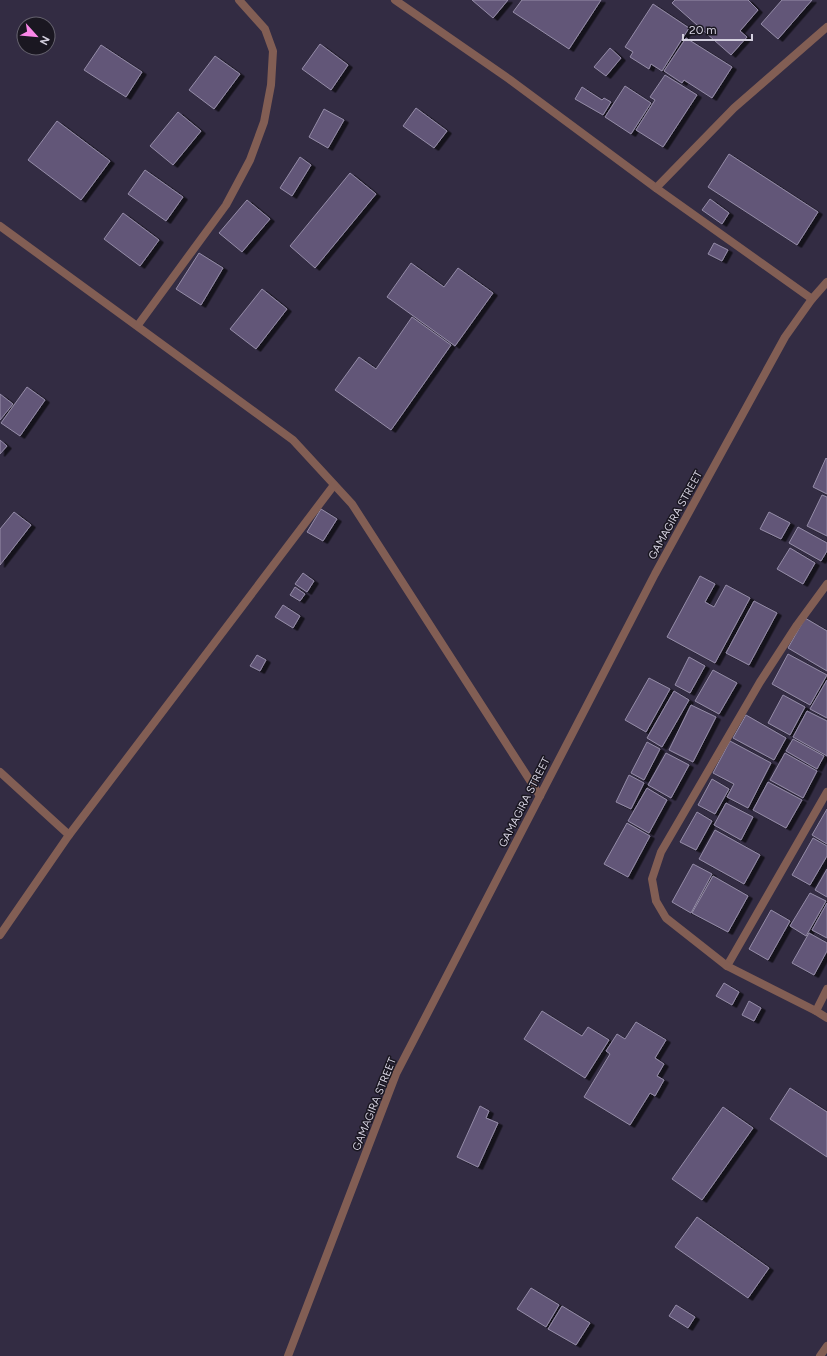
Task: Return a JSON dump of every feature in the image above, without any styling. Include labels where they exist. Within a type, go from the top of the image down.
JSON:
[{"type":"street","points":[[138,325],[226,205],[250,160],[264,122],[271,85],[272,50],[265,28],[239,0]]},
{"type":"street","points":[[395,0],[509,79],[656,188],[812,299]]},
{"type":"street","points":[[656,188],[734,108],[827,27]]},
{"type":"street","points":[[0,226],[138,325],[293,440],[352,504],[540,796]]},
{"type":"street","name":"GAMAGIRA STREET","points":[[288,1356],[396,1074],[655,574],[784,337],[812,299],[827,282]]},
{"type":"street","points":[[0,934],[69,835],[334,485]]},
{"type":"street","points":[[827,584],[797,625],[760,682],[661,852],[652,879],[656,901],[666,918],[727,966],[827,1018]]},
{"type":"street","points":[[0,772],[69,835]]},
{"type":"street","points":[[727,966],[827,792]]},
{"type":"street","points":[[816,1011],[827,990]]},
{"type":"street","points":[[820,1356],[827,1346]]},
{"type":"building","points":[[472,0],[508,0],[493,18]]},
{"type":"building","points":[[522,0],[601,0],[569,49],[513,12]]},
{"type":"building","points":[[675,0],[748,0],[758,10],[740,31],[747,37],[731,55],[672,3]]},
{"type":"building","points":[[782,0],[812,0],[778,39],[761,24]]},
{"type":"building","points":[[653,4],[689,28],[662,71],[651,64],[649,69],[630,57],[633,52],[625,47]]},
{"type":"building","points":[[686,38],[732,67],[712,98],[684,80],[682,83],[664,71]]},
{"type":"building","points":[[320,44],[348,65],[331,90],[302,69]]},
{"type":"building","points":[[101,45],[142,72],[126,97],[84,70]]},
{"type":"building","points":[[610,48],[621,58],[606,76],[594,67]]},
{"type":"building","points":[[215,56],[240,74],[214,109],[189,90]]},
{"type":"building","points":[[665,75],[697,95],[663,147],[636,130],[655,100],[650,97]]},
{"type":"building","points":[[625,86],[651,103],[631,134],[605,117]]},
{"type":"building","points":[[582,87],[602,100],[604,98],[611,102],[603,115],[575,99]]},
{"type":"building","points":[[416,108],[447,131],[434,148],[403,126]]},
{"type":"building","points":[[324,109],[344,120],[328,148],[309,137]]},
{"type":"building","points":[[178,112],[201,131],[173,165],[150,146]]},
{"type":"building","points":[[57,121],[110,161],[81,200],[28,160]]},
{"type":"building","points":[[729,154],[818,212],[797,245],[708,187]]},
{"type":"building","points":[[300,157],[311,165],[292,196],[280,188]]},
{"type":"building","points":[[145,170],[183,197],[166,221],[128,194]]},
{"type":"building","points":[[350,173],[376,194],[315,268],[290,246]]},
{"type":"building","points":[[710,199],[729,213],[722,224],[702,210]]},
{"type":"building","points":[[247,200],[270,219],[242,252],[219,233]]},
{"type":"building","points":[[123,213],[159,240],[140,266],[104,239]]},
{"type":"building","points":[[714,243],[728,250],[722,261],[708,254]]},
{"type":"building","points":[[199,253],[223,268],[201,305],[176,289]]},
{"type":"building","points":[[411,263],[444,287],[458,268],[493,293],[455,346],[387,297]]},
{"type":"building","points":[[262,289],[287,309],[256,349],[230,329]]},
{"type":"building","points":[[412,317],[451,345],[391,430],[335,390],[359,357],[376,369]]},
{"type":"building","points":[[27,387],[45,400],[20,436],[1,423]]},
{"type":"building","points":[[0,394],[13,404],[0,420]]},
{"type":"building","points":[[0,440],[7,446],[0,454]]},
{"type":"building","points":[[826,458],[827,459],[827,494],[813,487]]},
{"type":"building","points":[[822,495],[827,497],[827,536],[807,526]]},
{"type":"building","points":[[321,509],[337,519],[323,541],[307,532]]},
{"type":"building","points":[[14,512],[31,525],[0,565],[0,529]]},
{"type":"building","points":[[769,512],[790,523],[781,539],[760,529]]},
{"type":"building","points":[[798,527],[827,543],[827,551],[821,561],[789,543]]},
{"type":"building","points":[[790,548],[815,563],[803,584],[777,569]]},
{"type":"building","points":[[303,573],[314,581],[307,592],[295,584]]},
{"type":"building","points":[[700,576],[715,584],[705,602],[714,607],[726,585],[750,598],[715,663],[667,637]]},
{"type":"building","points":[[295,587],[305,594],[300,601],[290,595]]},
{"type":"building","points":[[754,601],[777,613],[749,665],[726,653]]},
{"type":"building","points":[[283,605],[300,616],[293,628],[275,617]]},
{"type":"building","points":[[805,618],[827,631],[827,671],[788,648]]},
{"type":"building","points":[[788,654],[827,675],[810,705],[772,684]]},
{"type":"building","points":[[257,655],[266,660],[260,671],[250,666]]},
{"type":"building","points":[[689,657],[705,666],[690,693],[675,685]]},
{"type":"building","points":[[713,670],[737,683],[719,714],[695,701]]},
{"type":"building","points":[[649,678],[670,689],[646,732],[625,720]]},
{"type":"building","points":[[827,680],[827,718],[810,709]]},
{"type":"building","points":[[674,691],[689,700],[662,747],[647,738]]},
{"type":"building","points":[[783,695],[805,707],[790,735],[768,723]]},
{"type":"building","points":[[691,705],[716,717],[693,762],[669,750]]},
{"type":"building","points":[[807,711],[827,721],[827,756],[793,737]]},
{"type":"building","points":[[746,715],[786,738],[774,760],[733,738]]},
{"type":"building","points":[[793,739],[824,756],[817,769],[786,751]]},
{"type":"building","points":[[730,741],[771,763],[748,808],[727,797],[734,784],[713,773]]},
{"type":"building","points":[[647,742],[660,749],[644,780],[631,773]]},
{"type":"building","points":[[666,753],[689,765],[671,798],[648,785]]},
{"type":"building","points":[[785,753],[817,771],[803,798],[770,780]]},
{"type":"building","points":[[629,775],[644,783],[631,809],[616,802]]},
{"type":"building","points":[[712,779],[729,789],[715,814],[698,805]]},
{"type":"building","points":[[768,782],[802,800],[786,828],[753,810]]},
{"type":"building","points":[[647,788],[667,800],[649,833],[628,821]]},
{"type":"building","points":[[726,803],[753,817],[741,840],[714,825]]},
{"type":"building","points":[[827,809],[827,844],[812,835]]},
{"type":"building","points":[[697,812],[712,821],[696,850],[680,842]]},
{"type":"building","points":[[627,823],[650,836],[628,877],[604,864]]},
{"type":"building","points":[[715,830],[760,855],[744,884],[699,859]]},
{"type":"building","points":[[813,838],[827,846],[827,856],[810,885],[792,875]]},
{"type":"building","points":[[693,864],[712,874],[691,913],[672,902]]},
{"type":"building","points":[[827,869],[827,897],[815,890]]},
{"type":"building","points":[[713,876],[748,896],[728,932],[692,913]]},
{"type":"building","points":[[810,893],[826,901],[806,936],[790,926]]},
{"type":"building","points":[[827,903],[827,938],[812,930]]},
{"type":"building","points":[[771,910],[790,921],[768,960],[749,949]]},
{"type":"building","points":[[809,933],[827,943],[827,951],[814,975],[792,963]]},
{"type":"building","points":[[724,983],[739,992],[732,1005],[716,996]]},
{"type":"building","points":[[749,1001],[761,1008],[754,1021],[742,1015]]},
{"type":"building","points":[[542,1011],[582,1036],[588,1027],[609,1040],[585,1078],[524,1039]]},
{"type":"building","points":[[636,1022],[666,1040],[655,1058],[664,1064],[657,1076],[664,1080],[655,1096],[650,1093],[630,1125],[584,1097],[610,1054],[606,1051],[617,1034],[625,1039]]},
{"type":"building","points":[[790,1088],[827,1112],[827,1157],[770,1119]]},
{"type":"building","points":[[480,1106],[489,1111],[486,1118],[498,1123],[478,1167],[457,1157]]},
{"type":"building","points":[[723,1107],[753,1128],[702,1200],[672,1179]]},
{"type":"building","points":[[697,1217],[769,1268],[748,1298],[675,1247]]},
{"type":"building","points":[[531,1288],[559,1305],[546,1327],[517,1309]]},
{"type":"building","points":[[676,1305],[695,1317],[688,1328],[669,1316]]},
{"type":"building","points":[[562,1306],[590,1323],[576,1345],[548,1329]]}]
